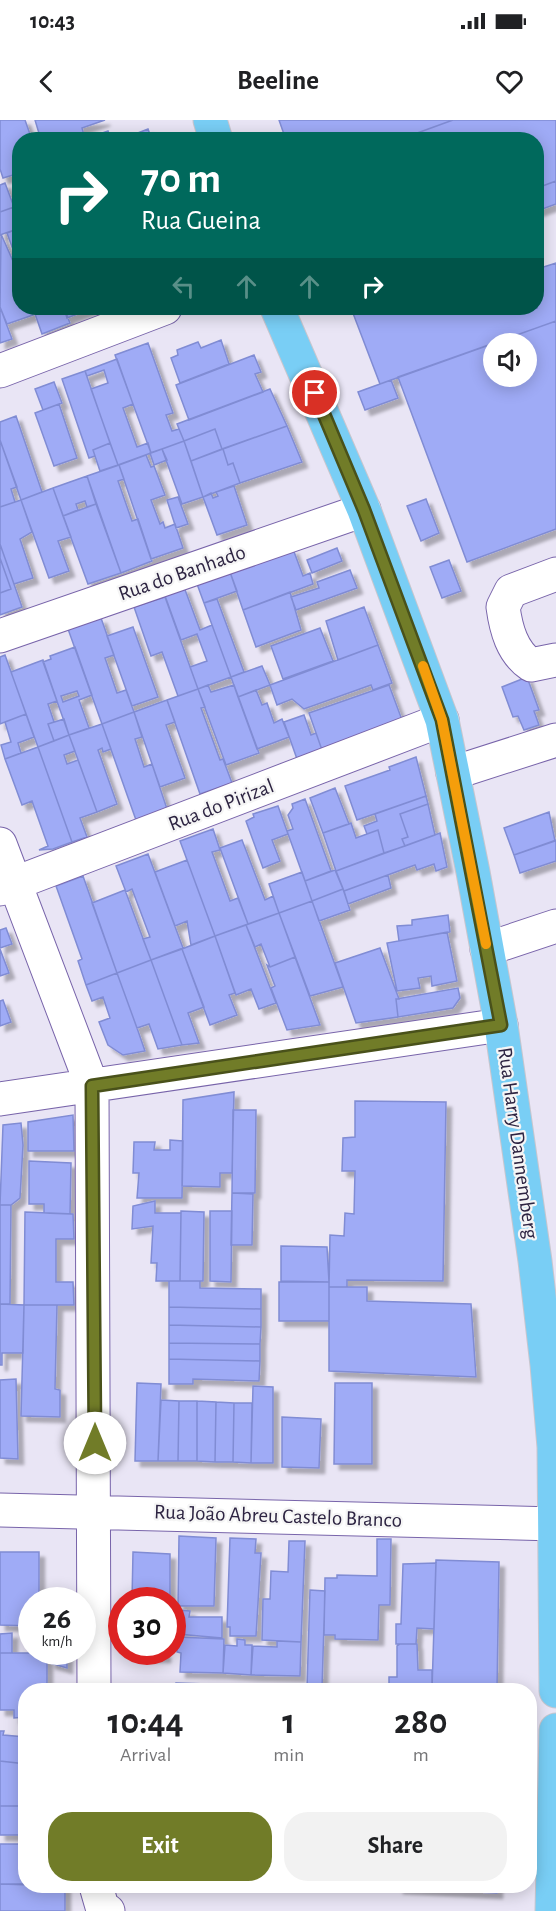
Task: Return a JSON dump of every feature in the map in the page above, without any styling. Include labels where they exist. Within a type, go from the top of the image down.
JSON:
[{"type":"main road","name":"Rua Harry Dannemberg","points":[[280,315],[364,510],[442,720],[453,773],[501,1025],[535,1261],[547,1365],[554,1447],[556,1691]]},
{"type":"main road","points":[[552,1911],[556,1730]]},
{"type":"street","points":[[0,371],[147,315]]},
{"type":"street","name":"Rua do Banhado","points":[[0,636],[364,510]]},
{"type":"street","points":[[556,574],[512,591],[502,607],[513,644],[521,658],[531,665],[556,660]]},
{"type":"street","name":"Rua do Pirizal","points":[[7,887],[442,720]]},
{"type":"street","points":[[453,773],[556,740]]},
{"type":"street","points":[[0,844],[7,887],[92,1086],[94,1683]]},
{"type":"street","points":[[487,949],[556,926]]},
{"type":"street","points":[[0,1099],[501,1025]]},
{"type":"street","name":"Rua João Abreu Castelo Branco","points":[[0,1510],[555,1524]]},
{"type":"building","points":[[0,120],[25,120],[29,132],[12,132],[12,175],[3,178],[0,169]]},
{"type":"building","points":[[35,120],[105,120],[82,128],[83,132],[39,132]]},
{"type":"building","points":[[279,120],[453,120],[420,132],[283,132]]},
{"type":"building","points":[[453,120],[556,120],[556,181],[544,185],[544,132],[420,132]]},
{"type":"building","points":[[556,181],[556,204],[544,208],[544,185]]},
{"type":"building","points":[[5,183],[12,208],[0,212],[0,185]]},
{"type":"building","points":[[12,208],[12,231],[0,235],[0,212]]},
{"type":"building","points":[[12,231],[12,247],[7,233]]},
{"type":"building","points":[[1,234],[12,259],[12,315],[33,315],[7,324],[0,307]]},
{"type":"building","points":[[556,263],[556,321],[522,333],[483,333],[483,347],[380,384],[354,315],[544,315],[544,267]]},
{"type":"building","points":[[0,307],[12,339],[0,343]]},
{"type":"building","points":[[35,315],[67,315],[70,323],[42,334]]},
{"type":"building","points":[[556,321],[556,529],[467,562],[398,377],[483,347],[483,387],[537,387],[537,333],[522,333]]},
{"type":"building","points":[[221,340],[229,364],[180,383],[171,358],[178,355],[177,350],[198,342],[201,348]]},
{"type":"building","points":[[148,343],[173,413],[166,415],[172,431],[179,429],[184,441],[151,453],[115,355]]},
{"type":"building","points":[[254,355],[261,372],[255,374],[263,392],[189,420],[176,385]]},
{"type":"building","points":[[117,359],[133,404],[123,408],[137,447],[148,443],[151,453],[118,465],[91,389],[108,383],[104,370],[87,376],[85,371]]},
{"type":"building","points":[[85,371],[110,443],[93,450],[95,456],[89,458],[62,379]]},
{"type":"building","points":[[391,380],[398,398],[365,410],[358,392]]},
{"type":"building","points":[[54,382],[62,403],[43,410],[35,389]]},
{"type":"building","points":[[270,389],[287,426],[222,449],[215,429],[184,441],[177,424]]},
{"type":"building","points":[[59,404],[77,458],[54,466],[35,413]]},
{"type":"building","points":[[16,416],[42,492],[21,500],[0,440],[0,422]]},
{"type":"building","points":[[287,426],[302,462],[240,483],[233,463],[228,465],[223,449]]},
{"type":"building","points":[[215,429],[222,449],[191,461],[184,441]]},
{"type":"building","points":[[0,440],[17,487],[11,489],[15,502],[0,507]]},
{"type":"building","points":[[184,441],[203,497],[182,504],[162,449]]},
{"type":"building","points":[[110,443],[118,465],[100,471],[93,450]]},
{"type":"building","points":[[162,449],[167,460],[154,465],[150,453]]},
{"type":"building","points":[[223,449],[228,465],[233,463],[240,483],[203,497],[191,461]]},
{"type":"building","points":[[146,455],[151,467],[154,466],[165,495],[151,500],[160,524],[163,522],[165,528],[175,524],[183,548],[151,559],[119,465]]},
{"type":"building","points":[[119,465],[124,479],[118,481],[132,521],[138,519],[152,561],[121,573],[87,476]]},
{"type":"building","points":[[87,476],[96,504],[87,507],[85,501],[76,504],[78,510],[63,516],[53,488]]},
{"type":"building","points":[[234,486],[247,525],[217,535],[203,497],[211,493],[213,498],[218,496],[216,492]]},
{"type":"building","points":[[53,488],[71,537],[58,541],[69,571],[49,578],[21,500]]},
{"type":"building","points":[[178,497],[188,524],[176,528],[167,500]]},
{"type":"building","points":[[426,499],[439,533],[421,541],[407,506]]},
{"type":"building","points":[[21,500],[32,532],[20,539],[33,578],[14,584],[0,544],[0,507]]},
{"type":"building","points":[[96,504],[121,573],[88,584],[63,516]]},
{"type":"building","points":[[0,544],[22,607],[0,615],[0,593],[11,589],[0,558]]},
{"type":"building","points":[[337,548],[342,561],[312,573],[307,560]]},
{"type":"building","points":[[293,549],[303,576],[310,573],[313,584],[243,610],[230,572]]},
{"type":"building","points":[[0,558],[11,589],[0,593]]},
{"type":"building","points":[[449,560],[461,591],[442,598],[430,567]]},
{"type":"building","points":[[350,570],[357,588],[296,610],[291,597],[319,588],[317,582]]},
{"type":"building","points":[[230,572],[237,591],[204,603],[197,584]]},
{"type":"building","points":[[184,587],[200,630],[212,625],[231,677],[198,689],[190,667],[207,661],[197,634],[181,640],[164,593]]},
{"type":"building","points":[[290,592],[301,630],[256,647],[243,610]]},
{"type":"building","points":[[165,597],[198,689],[178,696],[162,652],[151,656],[134,607]]},
{"type":"building","points":[[217,599],[244,672],[231,677],[204,603]]},
{"type":"building","points":[[364,607],[378,645],[338,660],[326,621]]},
{"type":"building","points":[[101,618],[114,655],[105,658],[117,693],[126,690],[134,712],[102,724],[68,629]]},
{"type":"building","points":[[133,627],[158,697],[132,706],[107,636]]},
{"type":"building","points":[[320,628],[333,661],[283,679],[271,646]]},
{"type":"building","points":[[378,645],[392,683],[373,690],[371,685],[304,709],[292,699],[277,705],[270,685]]},
{"type":"building","points":[[75,647],[92,695],[79,700],[89,728],[69,735],[43,662],[51,659],[50,656]],"holes":[[[77,691],[79,696],[63,702],[61,696]]]},
{"type":"building","points":[[5,655],[26,714],[0,724],[0,657]]},
{"type":"building","points":[[43,660],[57,701],[48,704],[54,722],[48,724],[54,741],[38,747],[11,672]]},
{"type":"building","points":[[262,666],[270,685],[238,697],[231,677]]},
{"type":"building","points":[[527,677],[539,710],[534,711],[539,725],[524,730],[518,716],[513,717],[502,687]]},
{"type":"building","points":[[208,685],[211,692],[234,685],[259,753],[226,765],[198,689]]},
{"type":"building","points":[[389,685],[402,720],[322,750],[309,713]]},
{"type":"building","points":[[198,689],[205,707],[201,708],[220,760],[223,759],[232,783],[200,794],[167,700]]},
{"type":"building","points":[[256,690],[262,705],[267,703],[274,723],[282,719],[289,737],[257,749],[238,697]]},
{"type":"building","points":[[167,700],[175,722],[166,725],[185,778],[160,787],[134,712]]},
{"type":"building","points":[[134,712],[142,737],[135,739],[144,767],[152,764],[167,809],[136,820],[102,724]]},
{"type":"building","points":[[26,714],[34,737],[18,743],[21,753],[5,759],[1,745],[11,742],[5,722]]},
{"type":"building","points":[[304,715],[311,735],[316,733],[322,750],[297,759],[284,722]]},
{"type":"building","points":[[64,719],[69,735],[54,741],[48,724]]},
{"type":"building","points":[[102,724],[111,749],[103,752],[102,748],[98,750],[117,804],[97,812],[69,735]]},
{"type":"building","points":[[69,735],[75,751],[64,755],[67,764],[78,760],[97,812],[80,818],[87,837],[72,842],[38,747]]},
{"type":"building","points":[[38,747],[72,842],[53,849],[39,850],[48,846],[32,801],[22,805],[5,759]]},
{"type":"building","points":[[416,757],[426,796],[357,820],[345,786],[390,770],[389,767]]},
{"type":"building","points":[[335,788],[349,824],[323,833],[310,798]]},
{"type":"building","points":[[426,796],[428,804],[400,814],[408,837],[402,839],[405,846],[384,853],[378,830],[367,834],[364,826],[377,821],[375,814]]},
{"type":"building","points":[[305,799],[331,871],[305,881],[287,831],[293,829],[288,815],[293,808],[292,804]]},
{"type":"building","points":[[428,804],[435,835],[405,846],[402,839],[408,837],[400,814]]},
{"type":"building","points":[[278,806],[288,834],[272,840],[280,861],[263,868],[246,821],[254,817],[253,814]]},
{"type":"building","points":[[549,812],[555,841],[514,855],[504,828]]},
{"type":"building","points":[[351,823],[356,838],[378,830],[384,853],[336,871],[323,833]]},
{"type":"building","points":[[213,829],[220,850],[212,852],[230,901],[238,898],[248,924],[215,936],[180,841]]},
{"type":"building","points":[[440,833],[447,867],[436,871],[434,864],[417,870],[415,865],[344,891],[336,871]]},
{"type":"building","points":[[242,840],[265,900],[273,896],[279,913],[248,924],[220,848]]},
{"type":"building","points":[[556,840],[556,861],[520,873],[514,855]]},
{"type":"building","points":[[148,854],[183,948],[151,960],[143,939],[150,937],[132,889],[126,892],[116,866]]},
{"type":"building","points":[[187,860],[215,936],[191,945],[187,921],[175,926],[155,872]]},
{"type":"building","points":[[335,870],[343,889],[312,901],[305,881]]},
{"type":"building","points":[[302,872],[312,901],[279,913],[269,884]]},
{"type":"building","points":[[388,875],[391,888],[348,904],[344,891]]},
{"type":"building","points":[[83,876],[117,973],[86,985],[78,961],[82,959],[56,886]]},
{"type":"building","points":[[343,889],[350,910],[319,921],[312,901]]},
{"type":"building","points":[[125,890],[151,960],[117,973],[92,903]]},
{"type":"building","points":[[312,901],[343,987],[310,996],[279,913]]},
{"type":"building","points":[[279,913],[295,957],[270,967],[261,944],[255,947],[246,925]]},
{"type":"building","points":[[448,915],[450,932],[399,941],[397,926],[412,925],[412,920]]},
{"type":"building","points":[[246,925],[276,1003],[259,1009],[251,989],[236,995],[215,936]]},
{"type":"building","points":[[6,928],[12,944],[0,948],[0,930]]},
{"type":"building","points":[[447,932],[457,981],[432,986],[431,976],[418,978],[420,988],[397,991],[387,943]]},
{"type":"building","points":[[215,936],[235,993],[229,995],[237,1015],[210,1025],[182,949]]},
{"type":"building","points":[[380,948],[399,999],[396,999],[398,1017],[356,1023],[335,963]]},
{"type":"building","points":[[0,949],[9,973],[0,976]]},
{"type":"building","points":[[182,949],[204,1007],[188,1013],[199,1043],[182,1045],[151,960]]},
{"type":"building","points":[[295,957],[320,1025],[287,1030],[271,988],[275,986],[267,965],[270,967]]},
{"type":"building","points":[[151,960],[182,1045],[158,1049],[149,1024],[137,1028],[117,973]]},
{"type":"building","points":[[117,973],[145,1051],[123,1055],[108,1045],[99,1022],[110,1018],[103,997],[92,1001],[86,985]]},
{"type":"building","points":[[458,988],[460,998],[453,1008],[398,1017],[396,999]]},
{"type":"building","points":[[3,1000],[11,1022],[0,1026],[0,1001]]},
{"type":"building","points":[[234,1092],[232,1173],[220,1173],[220,1187],[182,1186],[183,1100]]},
{"type":"building","points":[[355,1101],[446,1102],[443,1281],[347,1280],[347,1287],[329,1287],[330,1235],[344,1236],[345,1213],[354,1214],[355,1171],[342,1171],[343,1138],[355,1137]]},
{"type":"building","points":[[233,1110],[256,1110],[255,1193],[232,1193]]},
{"type":"building","points":[[73,1115],[74,1151],[28,1151],[28,1122]]},
{"type":"building","points":[[21,1123],[23,1145],[20,1198],[11,1205],[0,1205],[3,1125]]},
{"type":"building","points":[[170,1140],[183,1141],[182,1198],[137,1198],[139,1173],[133,1173],[134,1142],[155,1142],[154,1150],[170,1150]]},
{"type":"building","points":[[29,1161],[71,1163],[70,1214],[44,1213],[44,1204],[29,1204]]},
{"type":"building","points":[[232,1193],[253,1194],[252,1245],[231,1245]]},
{"type":"building","points":[[155,1201],[155,1213],[181,1213],[180,1281],[156,1281],[157,1263],[151,1263],[153,1226],[132,1229],[133,1206]]},
{"type":"building","points":[[0,1205],[11,1205],[10,1304],[0,1304]]},
{"type":"building","points":[[181,1211],[204,1212],[203,1281],[180,1281]]},
{"type":"building","points":[[210,1211],[232,1211],[231,1282],[210,1281]]},
{"type":"building","points":[[25,1212],[73,1214],[74,1239],[56,1239],[56,1282],[73,1282],[74,1305],[24,1305]]},
{"type":"building","points":[[281,1246],[327,1247],[329,1282],[281,1281]]},
{"type":"building","points":[[169,1281],[200,1281],[200,1288],[261,1289],[261,1309],[169,1307]]},
{"type":"building","points":[[279,1282],[329,1282],[329,1321],[279,1321]]},
{"type":"building","points":[[329,1287],[367,1287],[367,1301],[471,1304],[476,1377],[329,1371]]},
{"type":"building","points":[[0,1304],[24,1305],[23,1353],[2,1353],[2,1365],[0,1365]]},
{"type":"building","points":[[24,1305],[57,1305],[55,1389],[60,1390],[60,1417],[21,1416]]},
{"type":"building","points":[[169,1307],[261,1309],[261,1327],[169,1325]]},
{"type":"building","points":[[169,1325],[261,1327],[260,1344],[169,1343]]},
{"type":"building","points":[[169,1343],[260,1344],[260,1361],[169,1359]]},
{"type":"building","points":[[169,1359],[260,1361],[259,1381],[193,1379],[193,1384],[169,1384]]},
{"type":"building","points":[[16,1379],[18,1459],[0,1458],[0,1380]]},
{"type":"building","points":[[137,1383],[161,1384],[158,1461],[135,1461]]},
{"type":"building","points":[[335,1383],[372,1383],[372,1464],[334,1464]]},
{"type":"building","points":[[253,1386],[273,1387],[273,1463],[251,1463]]},
{"type":"building","points":[[161,1400],[179,1401],[178,1461],[158,1461]]},
{"type":"building","points":[[179,1401],[197,1401],[197,1461],[178,1461]]},
{"type":"building","points":[[197,1401],[216,1402],[215,1462],[197,1461]]},
{"type":"building","points":[[216,1402],[234,1403],[233,1462],[215,1462]]},
{"type":"building","points":[[234,1403],[252,1403],[251,1463],[233,1462]]},
{"type":"building","points":[[282,1417],[321,1419],[319,1468],[282,1467]]},
{"type":"building","points":[[179,1536],[216,1538],[214,1606],[186,1606],[186,1587],[178,1587]]},
{"type":"building","points":[[230,1538],[256,1539],[255,1553],[261,1553],[256,1636],[230,1636],[230,1627],[227,1627]]},
{"type":"building","points":[[377,1539],[391,1539],[390,1605],[379,1605],[378,1640],[335,1639],[335,1635],[324,1635],[325,1578],[337,1578],[337,1575],[377,1576]]},
{"type":"building","points":[[289,1541],[305,1541],[301,1642],[262,1640],[263,1599],[270,1599],[271,1571],[288,1572]]},
{"type":"building","points":[[0,1552],[39,1552],[39,1587],[18,1587],[18,1626],[0,1625]]},
{"type":"building","points":[[133,1552],[170,1554],[170,1587],[132,1587]]},
{"type":"building","points":[[436,1560],[499,1562],[497,1683],[432,1683]]},
{"type":"building","points":[[436,1563],[434,1629],[417,1628],[416,1644],[396,1644],[396,1624],[401,1624],[403,1564]]},
{"type":"building","points":[[310,1590],[325,1591],[322,1683],[307,1683]]},
{"type":"building","points":[[186,1611],[190,1611],[189,1617],[222,1617],[222,1638],[186,1635]]},
{"type":"building","points":[[12,1633],[12,1653],[0,1653],[0,1634]]},
{"type":"building","points":[[186,1637],[224,1639],[223,1673],[180,1672],[180,1665],[186,1665]]},
{"type":"building","points":[[237,1639],[245,1640],[245,1645],[252,1645],[251,1675],[223,1673],[225,1645],[237,1646]]},
{"type":"building","points":[[277,1641],[301,1642],[300,1676],[251,1675],[253,1646],[277,1647]]},
{"type":"building","points":[[417,1644],[418,1670],[432,1670],[432,1683],[389,1683],[389,1677],[397,1677],[397,1646]]},
{"type":"building","points":[[0,1653],[18,1653],[18,1665],[47,1665],[47,1683],[18,1683],[18,1718],[14,1718],[14,1710],[0,1710]]},
{"type":"building","points":[[0,1731],[4,1731],[3,1735],[18,1736],[18,1763],[0,1761]]},
{"type":"building","points":[[0,1761],[18,1763],[18,1806],[0,1806]]},
{"type":"building","points":[[0,1806],[18,1806],[18,1835],[0,1835]]},
{"type":"building","points":[[0,1844],[18,1844],[18,1884],[0,1884]]},
{"type":"building","points":[[0,1884],[18,1885],[18,1893],[65,1893],[65,1911],[0,1911]]},
{"type":"slow traffic","points":[[423,666],[442,720],[486,944]]},
{"type":"route","points":[[95,1443],[92,1086],[501,1025],[442,720],[364,510],[315,393]]}]
